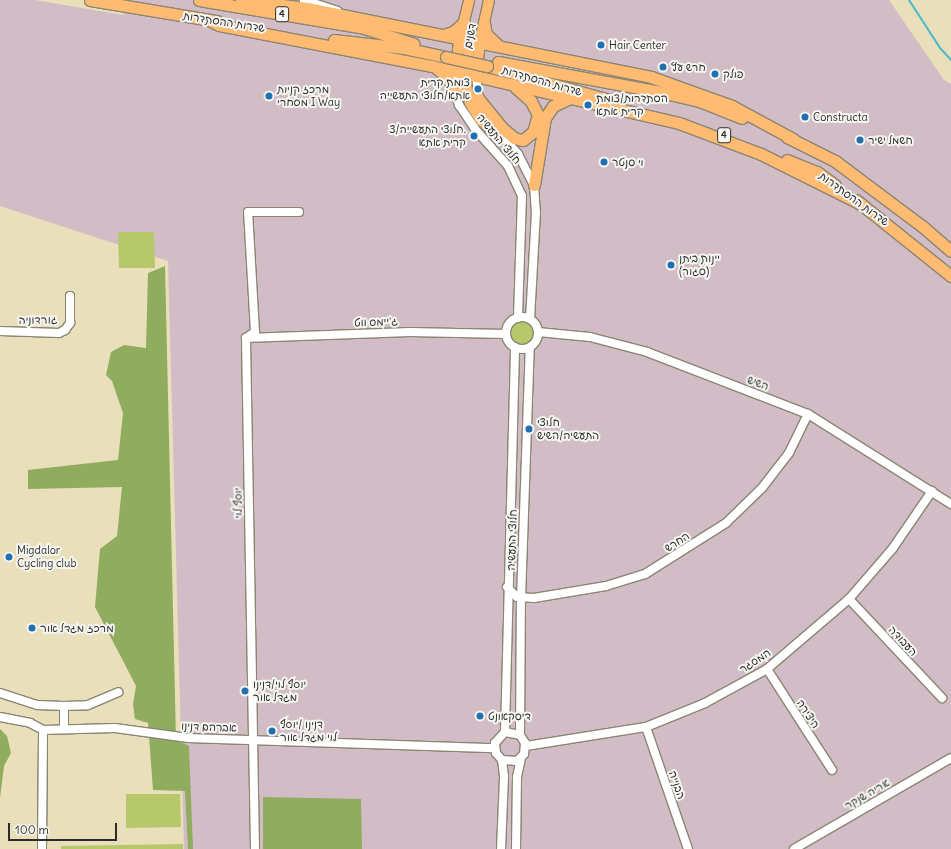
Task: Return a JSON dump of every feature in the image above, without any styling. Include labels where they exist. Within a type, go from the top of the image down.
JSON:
[{"type":"highway","name":"שדרות ההסתדרות","points":[[90,0],[364,45],[404,48],[460,60],[573,95],[657,111],[766,151],[818,172],[861,204],[951,276]]},
{"type":"highway","name":"שדרות ההסתדרות","points":[[199,0],[364,28],[406,42],[534,69],[580,76],[699,101],[793,139],[835,161],[922,226],[951,251]]},
{"type":"highway","points":[[241,0],[308,8],[352,18],[446,34],[651,77],[697,92],[732,106],[793,139]]},
{"type":"highway","points":[[209,20],[219,25],[432,66],[510,85],[573,95]]},
{"type":"highway","points":[[446,34],[453,32],[464,22]]},
{"type":"highway","points":[[484,23],[489,37],[498,45]]},
{"type":"highway","points":[[460,37],[468,47],[471,75],[467,94],[474,110],[497,133]]},
{"type":"highway","points":[[432,66],[447,77],[455,92]]},
{"type":"highway","points":[[477,97],[510,136],[518,139],[527,139],[537,124],[536,111],[528,98],[510,85]]},
{"type":"highway","points":[[534,185],[545,118],[557,103],[573,95]]},
{"type":"main road","name":"דשנים","points":[[455,71],[460,37],[469,0]]},
{"type":"main road","name":"דשנים","points":[[471,75],[489,0]]},
{"type":"street","points":[[304,0],[324,4],[352,18]]},
{"type":"street","name":"חלוצי התעשיה","points":[[455,71],[455,92],[459,105],[468,119],[513,173],[522,196],[518,318]]},
{"type":"street","name":"חלוצי התעשיה","points":[[471,75],[477,97],[497,133],[518,154],[534,185],[536,212],[530,319]]},
{"type":"street","points":[[246,338],[255,332],[248,212],[299,212]]},
{"type":"street","name":"גורדוניה","points":[[0,331],[59,333],[65,330],[70,323],[70,296]]},
{"type":"street","points":[[530,347],[516,348],[508,340],[506,334],[510,322],[518,318],[530,319],[538,332]]},
{"type":"street","name":"ג'יימס ווט","points":[[246,338],[410,332],[506,334]]},
{"type":"street","name":"חלוצי התעשיה","points":[[526,746],[520,734],[521,599],[530,347],[537,339],[538,332]]},
{"type":"street","name":"השיש","points":[[538,332],[590,337],[648,352],[808,414],[951,504]]},
{"type":"street","name":"יוסף לוי","points":[[246,338],[255,849]]},
{"type":"street","name":"חלוצי התעשיה","points":[[505,732],[507,587],[516,348]]},
{"type":"street","name":"החרש","points":[[521,599],[606,586],[645,574],[683,552],[726,523],[762,488],[789,453],[808,414]]},
{"type":"street","name":"המסגר","points":[[526,746],[646,728],[705,703],[766,669],[848,599],[893,548],[932,491]]},
{"type":"street","points":[[507,587],[513,595],[521,599]]},
{"type":"street","name":"העבודה","points":[[848,599],[942,698]]},
{"type":"street","name":"היצירה","points":[[766,669],[832,770]]},
{"type":"street","points":[[0,693],[36,705],[64,706],[88,705],[118,692]]},
{"type":"street","points":[[64,706],[64,728]]},
{"type":"street","points":[[0,717],[30,723],[43,730],[42,849]]},
{"type":"street","name":"אברהם דנינו","points":[[43,730],[64,728],[115,728],[188,738],[495,748]]},
{"type":"street","name":"הבנייה","points":[[646,728],[688,849]]},
{"type":"street","points":[[502,849],[502,760],[495,748],[497,738],[505,732],[520,734]]},
{"type":"street","points":[[516,849],[517,777],[521,758],[526,746]]},
{"type":"street","points":[[502,760],[512,762],[521,758]]},
{"type":"street","name":"אריה שנקר","points":[[794,849],[951,758]]},
{"type":"shaded area","points":[[0,0],[35,0],[123,15],[127,0],[889,0],[944,80],[951,84],[951,849],[184,849],[168,261],[0,206]]},
{"type":"green space","points":[[118,232],[154,232],[155,268],[119,268]]},
{"type":"green space","points":[[165,266],[176,740],[189,746],[193,849],[188,849],[185,791],[153,790],[148,723],[135,719],[133,704],[136,686],[95,607],[100,549],[117,536],[122,487],[28,489],[28,470],[118,460],[123,413],[112,381],[106,375],[111,352],[124,345],[146,348],[148,273]]},
{"type":"green space","points":[[522,320],[531,324],[535,333],[531,342],[522,346],[513,342],[509,333],[513,324]]},
{"type":"green space","points":[[0,729],[7,736],[11,753],[4,766],[0,798]]},
{"type":"green space","points":[[126,794],[180,794],[181,827],[126,828]]},
{"type":"green space","points":[[263,797],[361,799],[362,849],[263,849]]},
{"type":"green space","points":[[183,844],[183,849],[61,849],[61,846]]},
{"type":"waterway","points":[[909,0],[940,48],[951,60]]},
{"type":"place","name":"Hair Center","points":[[601,45]]},
{"type":"place","name":"חרש עץ","points":[[663,67]]},
{"type":"place","name":"פולק","points":[[715,74]]},
{"type":"place","name":"צומת קרית אתא/חלוצי התעשייה","points":[[478,89]]},
{"type":"place","name":"מרכז קניות מסחרי I Way","points":[[269,96]]},
{"type":"place","name":"הסתדרות/צומת קרית אתא","points":[[588,105]]},
{"type":"place","name":"Constructa","points":[[805,117]]},
{"type":"place","name":"חלוצי התעשייה/צ. קרית אתא","points":[[474,136]]},
{"type":"place","name":"חשמל ישיר","points":[[860,140]]},
{"type":"place","name":"וי סנטר","points":[[604,162]]},
{"type":"place","name":"יינות ביתן (סגור)","points":[[671,265]]},
{"type":"place","name":"חלוצי התעשיה/השיש","points":[[529,429]]},
{"type":"place","name":"Migdalor Cycling club","points":[[9,557]]},
{"type":"place","name":"מרכז מגדל אור","points":[[32,628]]},
{"type":"place","name":"יוסף לוי/דנינו מגדל אור","points":[[245,691]]},
{"type":"place","name":"דיסקאונט","points":[[480,716]]},
{"type":"place","name":"דנינו /יוסף לוי מגדל אור","points":[[272,731]]}]
